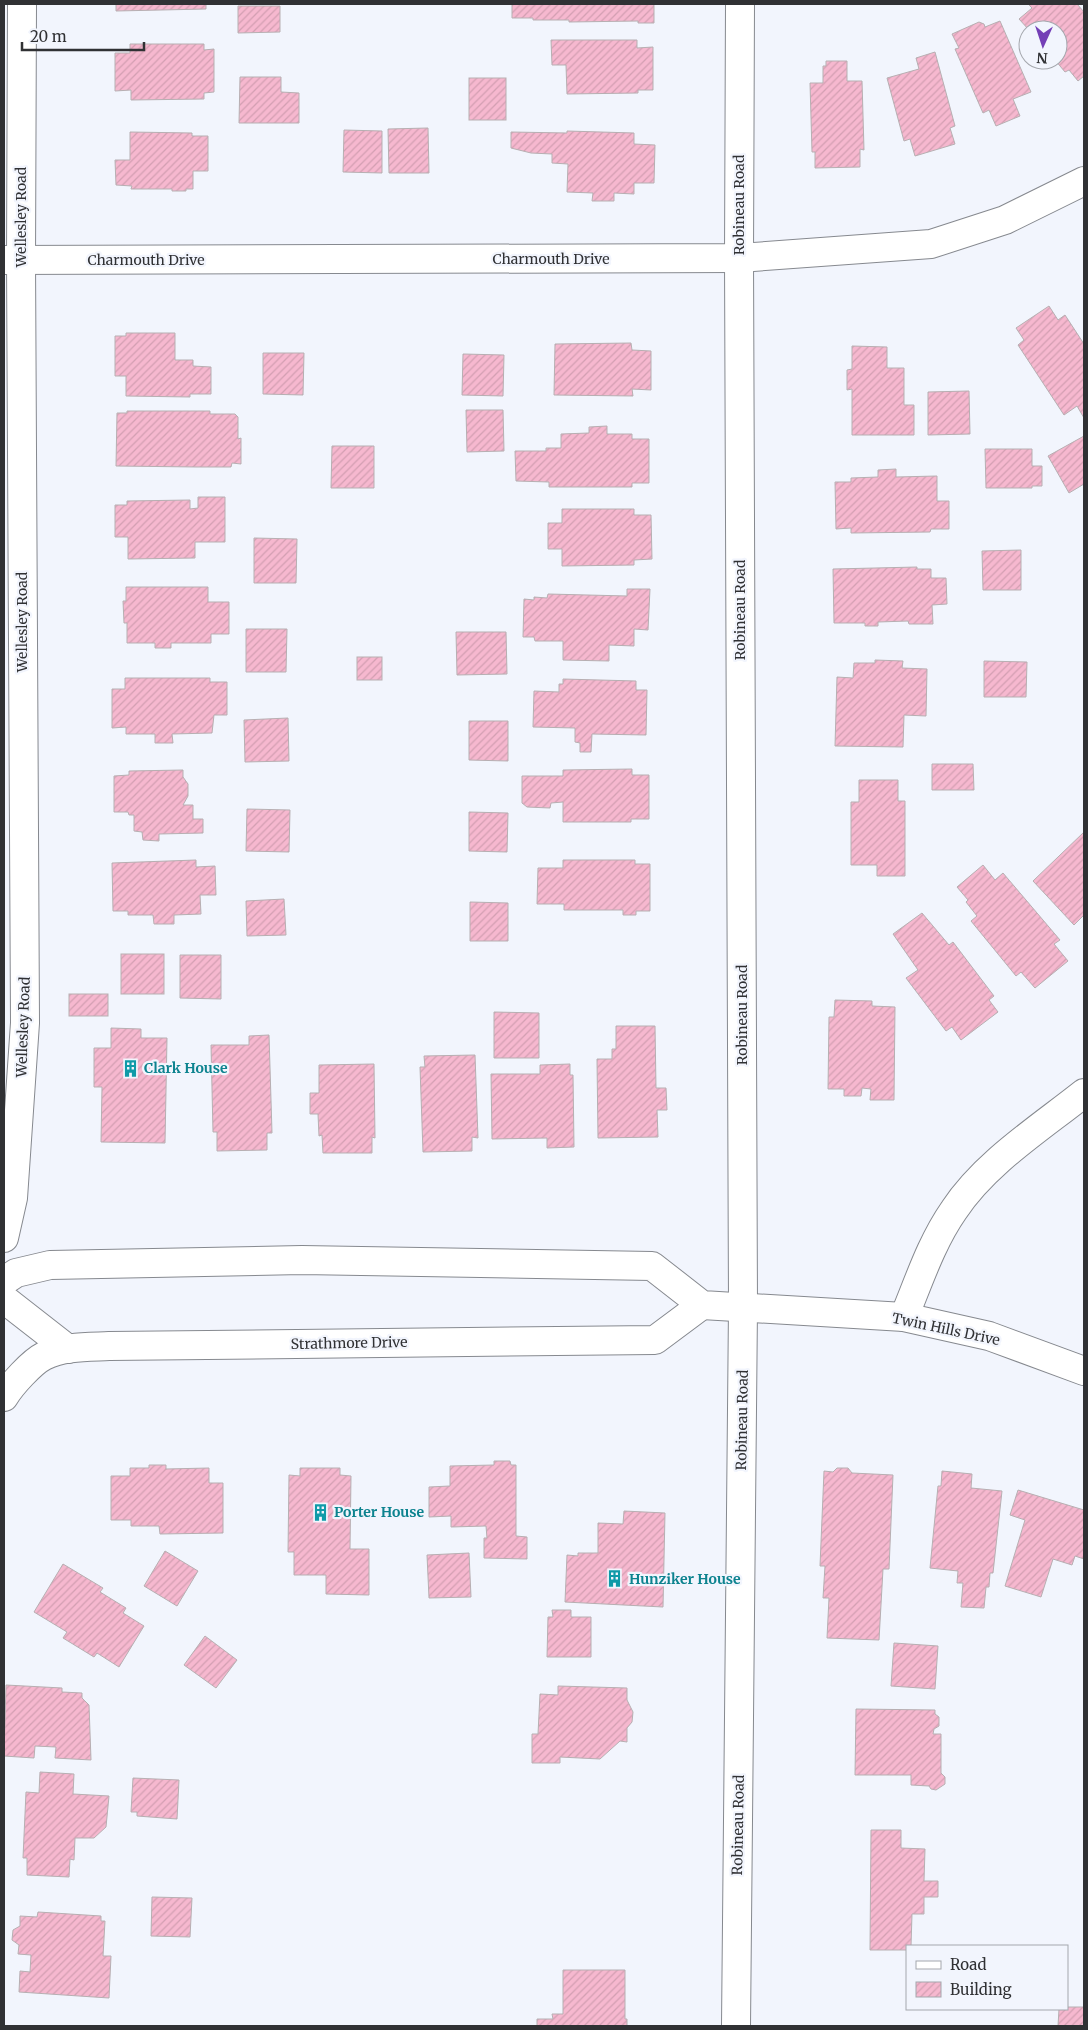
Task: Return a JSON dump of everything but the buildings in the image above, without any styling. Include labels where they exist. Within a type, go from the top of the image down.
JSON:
[{"type":"street","name":"Wellesley Road","points":[[4,1238],[14,1198],[25,1023],[12,260],[22,4]]},
{"type":"street","name":"Robineau Road","points":[[736,2026],[743,1307],[739,258],[740,4]]},
{"type":"street","name":"Charmouth Drive","points":[[12,260],[739,258],[931,244],[1005,220],[1084,181]]},
{"type":"street","points":[[904,1317],[932,1246],[954,1209],[986,1171],[1084,1093]]},
{"type":"street","points":[[4,1281],[16,1272],[59,1264],[302,1260],[652,1266],[702,1305],[743,1307]]},
{"type":"street","points":[[4,1299],[68,1349]]},
{"type":"street","name":"Strathmore Drive","points":[[4,1397],[11,1385],[44,1356],[68,1349],[109,1346],[655,1340],[702,1305]]},
{"type":"street","name":"Twin Hills Drive","points":[[743,1307],[904,1317],[989,1336],[1084,1371]]},
{"type":"place","name":"Clark House","points":[[130,1068]]},
{"type":"place","name":"Porter House","points":[[320,1512]]},
{"type":"place","name":"Hunziker House","points":[[615,1579]]}]
